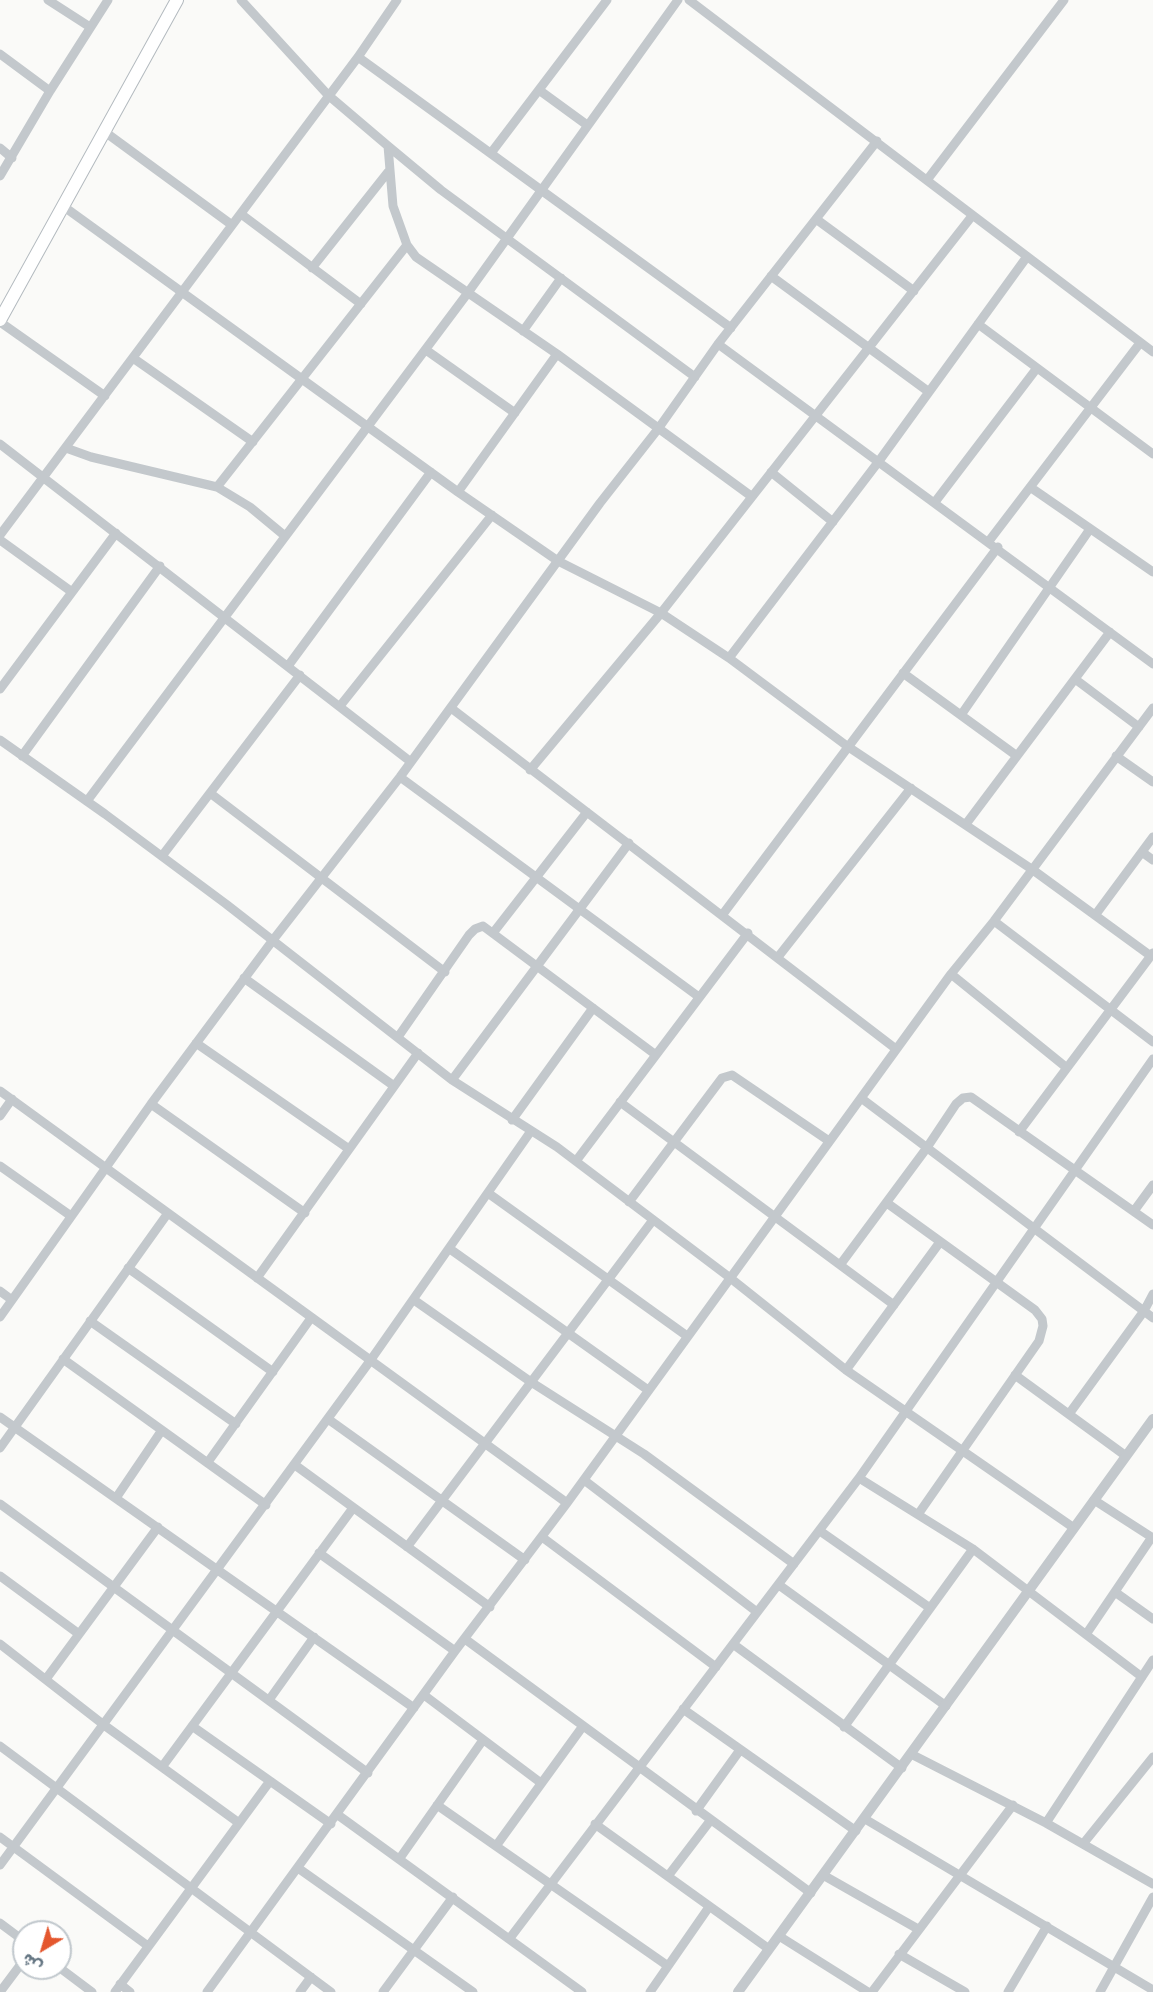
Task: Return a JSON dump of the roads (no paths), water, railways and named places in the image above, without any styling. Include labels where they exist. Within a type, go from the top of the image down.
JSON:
[{"type":"main road","points":[[0,321],[177,0]]},
{"type":"street","points":[[48,0],[90,27]]},
{"type":"street","points":[[0,176],[50,91],[108,0]]},
{"type":"street","points":[[240,0],[328,95],[388,146],[695,377]]},
{"type":"street","points":[[0,535],[358,57],[397,0]]},
{"type":"street","points":[[491,153],[607,0]]},
{"type":"street","points":[[87,801],[426,350],[678,0]]},
{"type":"street","points":[[689,0],[877,141],[1026,258],[1153,352]]},
{"type":"street","points":[[927,180],[1064,0]]},
{"type":"street","points":[[0,68],[3,57],[50,91]]},
{"type":"street","points":[[358,57],[731,328]]},
{"type":"street","points":[[539,90],[587,125]]},
{"type":"street","points":[[105,132],[232,225]]},
{"type":"street","points":[[0,1317],[151,1104],[244,978],[400,777],[658,429],[718,344],[877,141]]},
{"type":"street","points":[[388,146],[388,172],[393,206],[407,245],[430,268],[557,354],[751,496]]},
{"type":"street","points":[[0,148],[12,158]]},
{"type":"street","points":[[312,268],[388,172]]},
{"type":"street","points":[[63,206],[458,492],[558,561],[661,614],[729,658],[847,746],[966,824],[1152,954],[1019,1132]]},
{"type":"street","points":[[241,214],[361,304]]},
{"type":"street","points":[[530,770],[661,614],[972,216]]},
{"type":"street","points":[[816,219],[914,291]]},
{"type":"street","points":[[217,487],[407,245]]},
{"type":"street","points":[[729,658],[879,461],[1026,258]]},
{"type":"street","points":[[771,276],[929,392]]},
{"type":"street","points":[[523,331],[561,278]]},
{"type":"street","points":[[0,321],[105,396]]},
{"type":"street","points":[[978,324],[1153,454]]},
{"type":"street","points":[[989,541],[1140,343]]},
{"type":"street","points":[[718,344],[998,547],[1153,664]]},
{"type":"street","points":[[426,350],[515,413]]},
{"type":"street","points":[[458,492],[557,354]]},
{"type":"street","points":[[133,358],[253,442]]},
{"type":"street","points":[[935,502],[1037,368]]},
{"type":"street","points":[[0,444],[411,762]]},
{"type":"street","points":[[66,448],[91,457],[217,487],[250,507],[285,536]]},
{"type":"street","points":[[288,666],[431,472]]},
{"type":"street","points":[[771,472],[833,522]]},
{"type":"street","points":[[1030,487],[1152,569]]},
{"type":"street","points":[[340,706],[492,515]]},
{"type":"street","points":[[960,715],[1090,529]]},
{"type":"street","points":[[0,689],[4,677],[116,533]]},
{"type":"street","points":[[0,540],[72,592]]},
{"type":"street","points":[[723,914],[998,547]]},
{"type":"street","points":[[22,756],[160,566]]},
{"type":"street","points":[[966,824],[1110,632]]},
{"type":"street","points":[[903,673],[1017,756]]},
{"type":"street","points":[[162,856],[300,675]]},
{"type":"street","points":[[1075,679],[1139,727]]},
{"type":"street","points":[[451,708],[748,933],[896,1049]]},
{"type":"street","points":[[207,1992],[338,1815],[455,1651],[584,1480],[729,1277],[951,974],[1033,870],[1153,708]]},
{"type":"street","points":[[0,740],[162,856],[452,1080],[576,1161],[729,1277],[846,1370],[1074,1528]]},
{"type":"street","points":[[1116,756],[1153,782]]},
{"type":"street","points":[[400,777],[699,997]]},
{"type":"street","points":[[778,957],[911,788]]},
{"type":"street","points":[[210,793],[445,972]]},
{"type":"street","points":[[493,933],[587,812]]},
{"type":"street","points":[[1096,914],[1153,837]]},
{"type":"street","points":[[452,1080],[629,843]]},
{"type":"street","points":[[1142,852],[1153,860]]},
{"type":"street","points":[[994,921],[1153,1042]]},
{"type":"street","points":[[398,1037],[475,929],[483,926],[656,1055]]},
{"type":"street","points":[[576,1161],[748,933]]},
{"type":"street","points":[[951,974],[1067,1068]]},
{"type":"street","points":[[244,978],[394,1086]]},
{"type":"street","points":[[512,1120],[593,1008]]},
{"type":"street","points":[[196,1043],[349,1149]]},
{"type":"street","points":[[256,1278],[418,1053]]},
{"type":"street","points":[[510,1938],[860,1478],[1153,1059]]},
{"type":"street","points":[[629,1202],[723,1078],[732,1075],[830,1141]]},
{"type":"street","points":[[0,1091],[567,1503]]},
{"type":"street","points":[[840,1265],[926,1149],[956,1104],[963,1098],[971,1097],[1153,1226]]},
{"type":"street","points":[[861,1098],[1153,1318]]},
{"type":"street","points":[[0,1116],[12,1099]]},
{"type":"street","points":[[620,1102],[894,1305]]},
{"type":"street","points":[[151,1104],[305,1213]]},
{"type":"street","points":[[0,1865],[295,1465],[414,1300],[531,1131]]},
{"type":"street","points":[[0,1166],[71,1216]]},
{"type":"street","points":[[1134,1211],[1153,1185]]},
{"type":"street","points":[[488,1193],[687,1336]]},
{"type":"street","points":[[887,1203],[1035,1310],[1042,1318],[1043,1326],[1039,1341],[919,1513]]},
{"type":"street","points":[[0,1448],[168,1213]]},
{"type":"street","points":[[407,1547],[486,1445],[653,1220]]},
{"type":"street","points":[[846,1370],[940,1242]]},
{"type":"street","points":[[450,1249],[648,1390]]},
{"type":"street","points":[[128,1268],[273,1372]]},
{"type":"street","points":[[0,1292],[12,1300]]},
{"type":"street","points":[[1069,1414],[1144,1311],[1153,1294]]},
{"type":"street","points":[[414,1300],[531,1382],[728,1514],[794,1564]]},
{"type":"street","points":[[208,1462],[311,1318]]},
{"type":"street","points":[[90,1321],[236,1424]]},
{"type":"street","points":[[63,1359],[266,1505]]},
{"type":"street","points":[[1015,1376],[1126,1456]]},
{"type":"street","points":[[0,1417],[414,1708]]},
{"type":"street","points":[[328,1419],[525,1560]]},
{"type":"street","points":[[738,1992],[1153,1419]]},
{"type":"street","points":[[116,1498],[162,1430]]},
{"type":"street","points":[[295,1465],[490,1607]]},
{"type":"street","points":[[860,1478],[973,1549],[1087,1633],[1142,1677]]},
{"type":"street","points":[[584,1480],[757,1612]]},
{"type":"street","points":[[1087,1633],[1152,1538],[1094,1500]]},
{"type":"street","points":[[0,1504],[368,1773]]},
{"type":"street","points":[[162,1767],[353,1508]]},
{"type":"street","points":[[46,1679],[158,1527]]},
{"type":"street","points":[[820,1531],[930,1608]]},
{"type":"street","points":[[542,1537],[716,1666]]},
{"type":"street","points":[[844,1727],[973,1549]]},
{"type":"street","points":[[319,1553],[455,1651]]},
{"type":"street","points":[[0,1576],[79,1634]]},
{"type":"street","points":[[778,1585],[946,1706]]},
{"type":"street","points":[[1115,1592],[1153,1619]]},
{"type":"street","points":[[269,1700],[314,1637]]},
{"type":"street","points":[[465,1639],[696,1811],[811,1893]]},
{"type":"street","points":[[733,1644],[902,1767]]},
{"type":"street","points":[[2,1649],[46,1679],[104,1725],[239,1823]]},
{"type":"street","points":[[1046,1822],[1153,1660]]},
{"type":"street","points":[[424,1695],[541,1783]]},
{"type":"street","points":[[683,1709],[856,1832]]},
{"type":"street","points":[[192,1726],[331,1824]]},
{"type":"street","points":[[496,1846],[582,1726]]},
{"type":"street","points":[[399,1858],[483,1740]]},
{"type":"street","points":[[0,1746],[331,1992]]},
{"type":"street","points":[[696,1811],[740,1750]]},
{"type":"street","points":[[911,1754],[1046,1822],[1153,1884]]},
{"type":"street","points":[[1083,1844],[1153,1757]]},
{"type":"street","points":[[130,1992],[117,1988],[270,1781]]},
{"type":"street","points":[[437,1805],[668,1966]]},
{"type":"street","points":[[779,1936],[870,1992],[1012,1805]]},
{"type":"street","points":[[338,1815],[510,1938],[568,1988],[582,1992]]},
{"type":"street","points":[[865,1819],[1153,1990]]},
{"type":"street","points":[[668,1876],[710,1821]]},
{"type":"street","points":[[595,1824],[769,1949]]},
{"type":"street","points":[[0,1838],[148,1946]]},
{"type":"street","points":[[298,1868],[473,1992]]},
{"type":"street","points":[[823,1875],[918,1929]]},
{"type":"street","points":[[1100,1992],[1153,1897]]},
{"type":"street","points":[[383,1992],[453,1898]]},
{"type":"street","points":[[650,1992],[709,1907]]},
{"type":"street","points":[[1008,1992],[1047,1926]]},
{"type":"street","points":[[899,1954],[965,1992]]},
{"type":"street","points":[[0,1992],[12,1976]]},
{"type":"street","points":[[72,1977],[92,1992]]},
{"type":"street","points":[[300,1992],[311,1977]]}]
